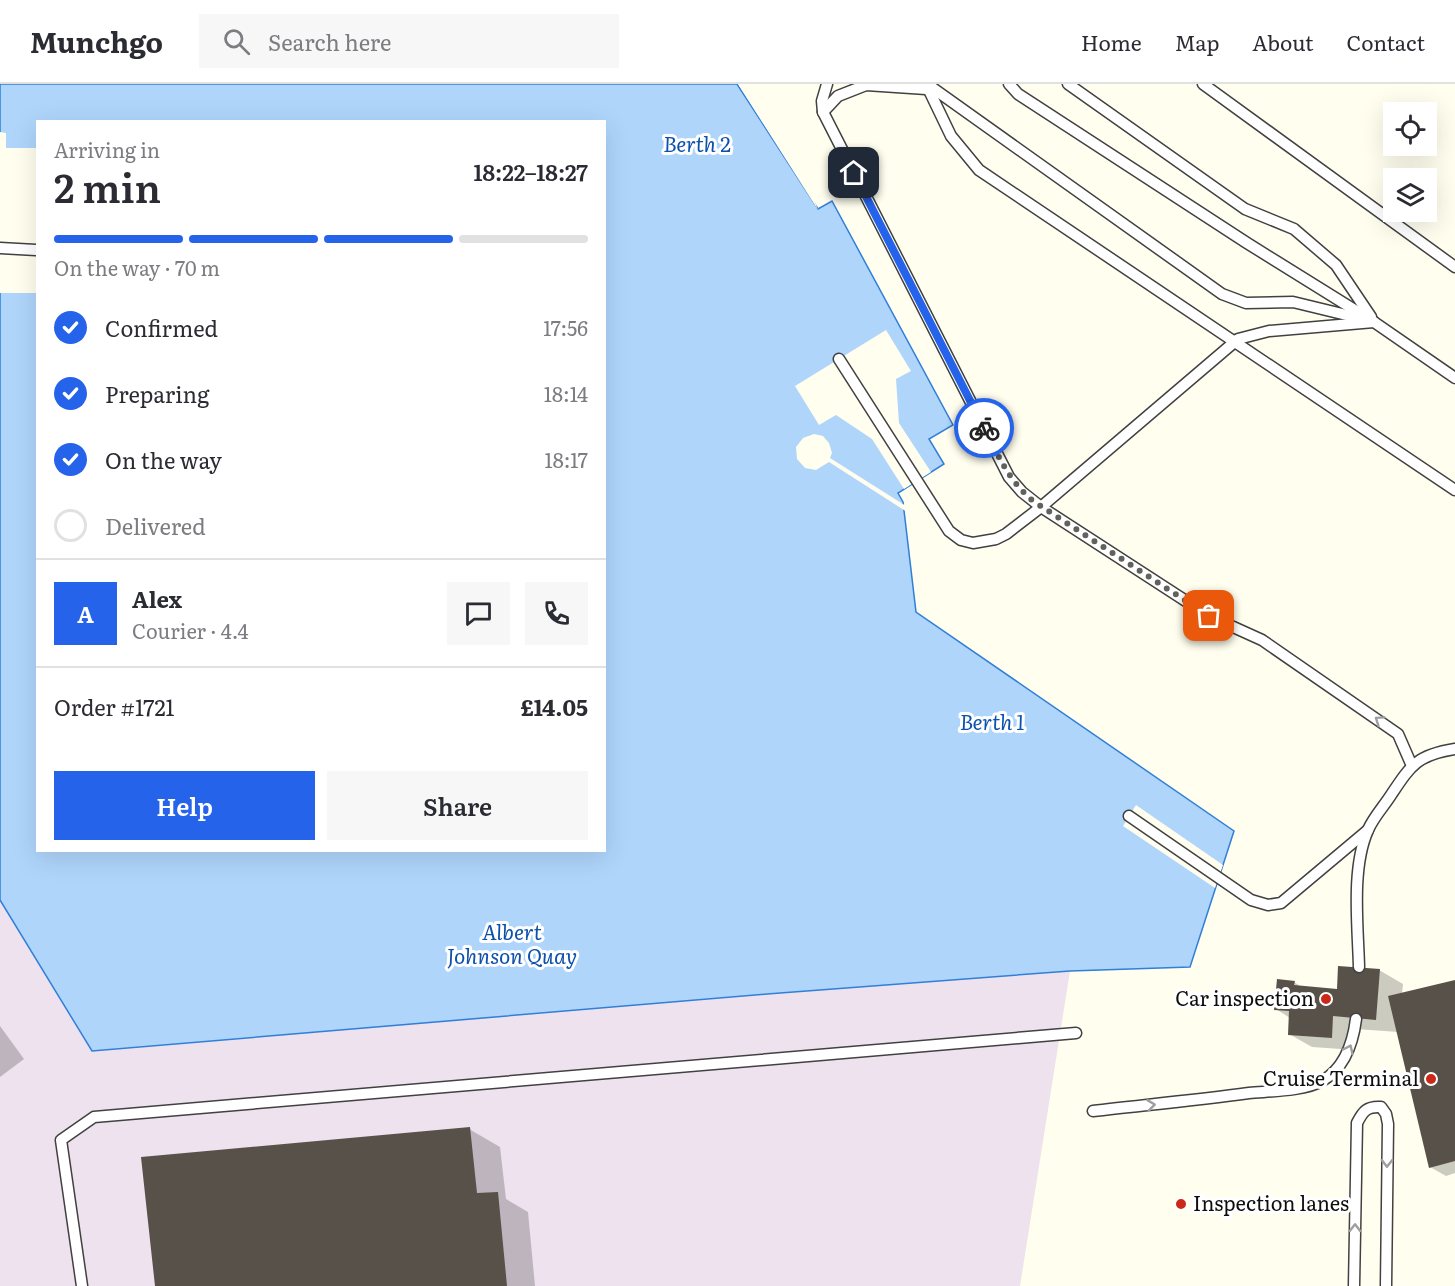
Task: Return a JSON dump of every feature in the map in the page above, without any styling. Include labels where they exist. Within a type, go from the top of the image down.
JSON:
[{"type":"lane","points":[[827,84],[822,101],[823,112],[1009,477],[1022,492],[1041,507],[1209,616],[1262,640],[1398,734],[1412,766]]},
{"type":"lane","points":[[1004,84],[1247,243],[1374,322],[1455,378]]},
{"type":"lane","points":[[1009,84],[1018,94]]},
{"type":"lane","points":[[1068,84],[1245,209],[1294,229],[1336,265],[1374,322]]},
{"type":"lane","points":[[1203,84],[1455,267]]},
{"type":"lane","points":[[823,112],[838,96],[866,85],[926,86],[1222,294],[1246,303],[1293,302],[1374,322]]},
{"type":"lane","points":[[926,86],[951,136],[979,170],[1455,490]]},
{"type":"lane","points":[[0,248],[36,250]]},
{"type":"lane","points":[[839,359],[949,531],[957,538],[973,543],[996,539],[1041,507],[1233,342],[1246,336],[1269,331],[1374,322]]},
{"type":"lane","points":[[1129,816],[1251,900],[1268,905],[1281,903],[1368,830],[1412,766],[1429,755],[1455,749]]},
{"type":"lane","points":[[1359,967],[1357,871],[1368,830]]},
{"type":"lane","points":[[1093,1111],[1270,1091],[1318,1083],[1329,1076],[1346,1057],[1354,1039],[1356,1019]]},
{"type":"lane","points":[[82,1286],[61,1140],[94,1117],[1076,1033]]},
{"type":"lane","points":[[1354,1286],[1357,1123],[1362,1112],[1371,1107],[1381,1107],[1386,1114],[1388,1124],[1386,1286]]},
{"type":"shaded area","points":[[0,900],[92,1051],[1070,971],[1020,1286],[0,1286]]},
{"type":"water","points":[[0,84],[737,84],[818,209],[832,201],[953,425],[929,439],[944,464],[898,493],[903,502],[916,612],[1234,831],[1190,967],[1070,971],[767,994],[92,1051],[0,900]]},
{"type":"pier","points":[[738,84],[741,84],[811,192],[818,210]]},
{"type":"pier","points":[[0,132],[6,133],[6,148],[36,148],[36,293],[0,293]]},
{"type":"pier","points":[[886,330],[911,371],[896,379],[899,423],[931,472],[904,489],[872,439],[836,415],[819,425],[795,386]]},
{"type":"pier","points":[[814,434],[823,436],[829,443],[832,453],[830,458],[906,506],[907,512],[829,462],[816,470],[805,468],[797,459],[796,447],[803,438]]},
{"type":"pier","points":[[1136,805],[1223,865],[1215,888],[1123,826]]},
{"type":"building","name":"Car inspection","points":[[1338,966],[1380,969],[1376,1020],[1333,1016],[1332,1038],[1288,1035],[1289,1011],[1274,1010],[1277,979],[1295,981],[1294,985],[1337,989]]},
{"type":"building","name":"Cruise Terminal","points":[[1455,980],[1455,1161],[1429,1168],[1388,996]]},
{"type":"building","points":[[470,1127],[477,1193],[498,1192],[507,1286],[155,1286],[141,1157]]},
{"type":"way so far","points":[[984,428],[1009,477],[1022,492],[1209,616]]},
{"type":"place","name":"Car inspection","points":[[1326,999]]},
{"type":"place","name":"Cruise Terminal","points":[[1431,1079]]},
{"type":"place","name":"Inspection lanes","points":[[1181,1204]]},
{"type":"route","points":[[854,173],[984,428]]},
{"type":"water label","name":"Berth 2","points":[[697,145]]},
{"type":"water label","name":"Berth 1","points":[[992,723]]},
{"type":"water label","name":"Albert Johnson Quay","points":[[512,945]]}]
